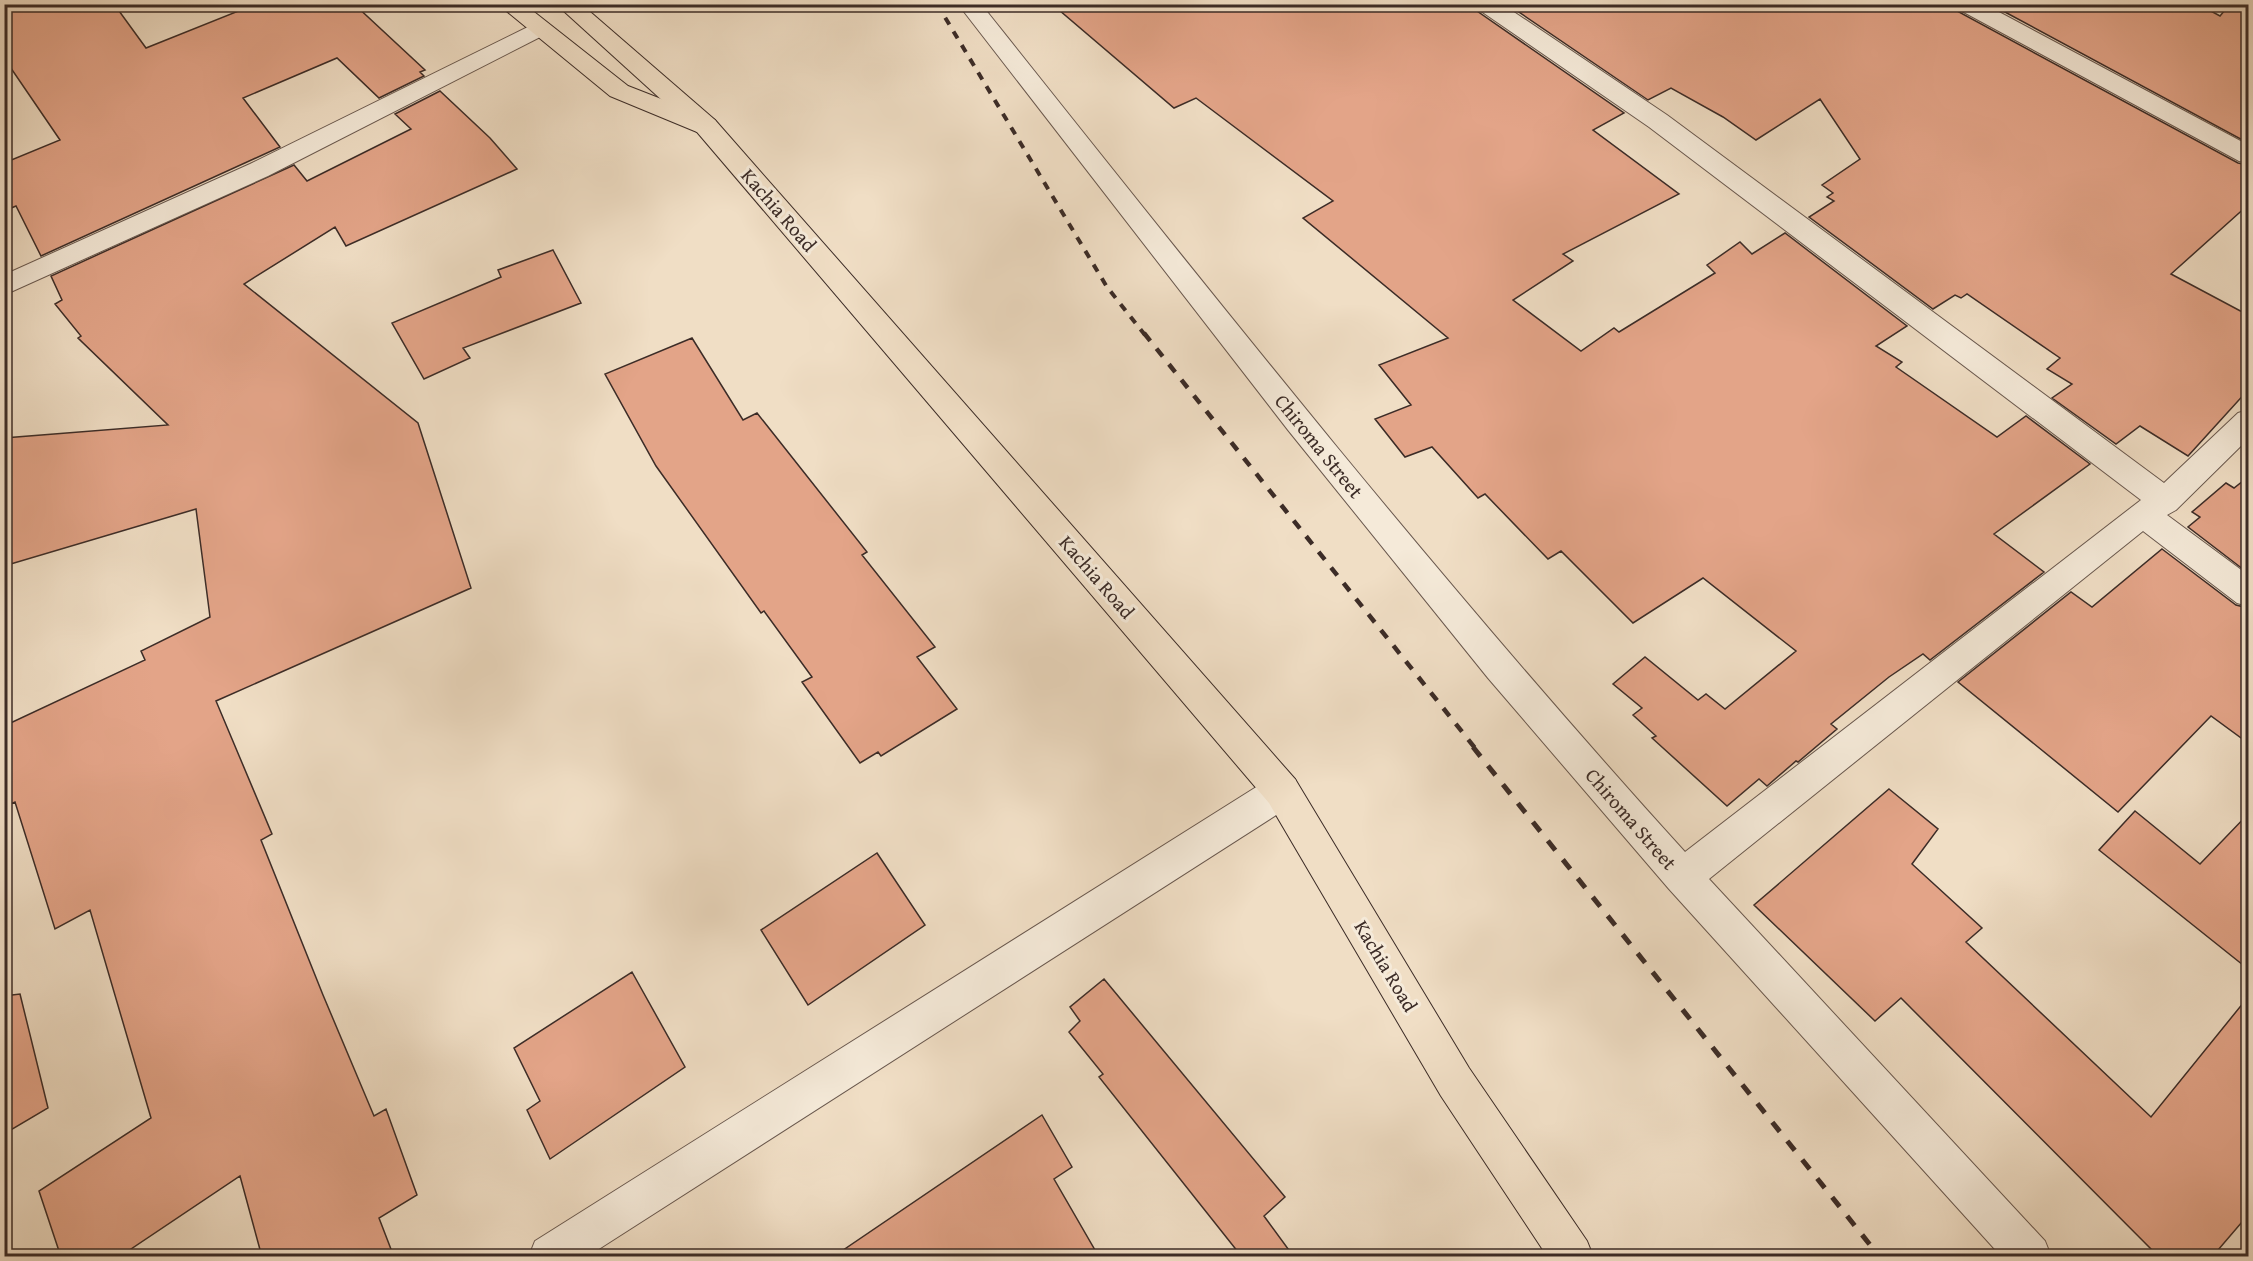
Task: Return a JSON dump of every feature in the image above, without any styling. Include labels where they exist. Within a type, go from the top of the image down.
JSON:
[{"type":"main road","name":"Kachia Road","points":[[508,4],[619,91],[706,126],[1282,791],[1455,1082],[1572,1257]]},
{"type":"main road","points":[[567,4],[706,126]]},
{"type":"street","name":"Chiroma Street","points":[[969,4],[1335,467],[1499,667],[1682,877],[2030,1257]]},
{"type":"street","points":[[1486,4],[1658,121],[2154,507],[2248,593]]},
{"type":"street","points":[[1966,4],[2248,155]]},
{"type":"street","points":[[4,286],[259,170],[538,29]]},
{"type":"street","points":[[1682,877],[2154,507],[2248,421]]},
{"type":"street","points":[[550,1257],[1282,791]]},
{"type":"building","points":[[4,4],[114,4],[146,48],[256,4],[354,4],[425,70],[420,72],[424,76],[379,98],[337,58],[243,98],[280,147],[41,256],[16,206],[4,211],[4,163],[60,140],[4,58]]},
{"type":"building","points":[[1052,4],[1473,4],[1477,11],[1624,113],[1593,130],[1679,194],[1563,254],[1573,261],[1513,300],[1581,351],[1614,328],[1619,332],[1715,273],[1707,265],[1740,242],[1752,254],[1785,233],[1907,326],[1876,346],[1902,362],[1896,367],[1997,437],[2026,416],[2090,464],[1994,534],[2044,572],[1930,660],[1923,654],[1889,677],[1831,724],[1837,729],[1767,786],[1759,779],[1727,806],[1652,738],[1656,736],[1633,715],[1642,708],[1613,684],[1645,657],[1698,700],[1706,694],[1725,709],[1796,651],[1703,578],[1633,623],[1561,551],[1548,559],[1485,494],[1478,498],[1432,447],[1405,457],[1375,419],[1411,405],[1379,365],[1448,338],[1303,218],[1333,201],[1196,98],[1174,108]]},
{"type":"building","points":[[1507,4],[1953,4],[1957,11],[2238,163],[2248,165],[2248,205],[2171,274],[2248,315],[2248,390],[2188,456],[2140,426],[2116,444],[2052,398],[2072,384],[2047,369],[2060,358],[1967,294],[1961,298],[1955,295],[1933,309],[1809,217],[1834,201],[1827,197],[1833,193],[1822,185],[1860,159],[1820,99],[1756,140],[1723,117],[1671,88],[1648,100]]},
{"type":"building","points":[[1990,4],[2198,4],[2220,16],[2230,4],[2248,4],[2248,143]]},
{"type":"building","points":[[440,91],[490,138],[517,169],[346,246],[335,227],[244,284],[418,423],[471,588],[216,701],[272,834],[261,840],[323,995],[374,1116],[386,1109],[417,1195],[379,1218],[394,1257],[262,1257],[240,1176],[119,1257],[61,1257],[39,1191],[151,1118],[90,910],[55,929],[15,802],[4,807],[4,726],[145,660],[141,651],[210,617],[196,509],[4,566],[4,438],[168,425],[78,338],[81,336],[55,304],[62,300],[51,276],[294,165],[307,181],[411,129],[395,114]]},
{"type":"building","points":[[553,250],[581,303],[463,348],[470,358],[424,379],[392,323],[501,277],[498,270]]},
{"type":"building","points":[[692,338],[743,420],[757,413],[867,552],[862,555],[935,647],[917,657],[957,709],[881,756],[878,752],[860,763],[802,682],[812,677],[764,611],[761,613],[656,466],[605,374]]},
{"type":"building","points":[[2248,477],[2248,573],[2188,527],[2200,517],[2192,512],[2226,483],[2234,488]]},
{"type":"building","points":[[2162,549],[2236,605],[2248,608],[2248,743],[2211,716],[2118,812],[1958,682],[2071,592],[2092,607]]},
{"type":"building","points":[[1889,789],[1938,829],[1912,864],[1982,928],[1966,942],[2151,1117],[2248,997],[2248,1215],[2212,1257],[2159,1257],[1901,998],[1875,1021],[1754,905]]},
{"type":"building","points":[[2135,811],[2200,864],[2248,814],[2248,969],[2099,850]]},
{"type":"building","points":[[877,853],[925,925],[808,1005],[761,930]]},
{"type":"building","points":[[632,972],[685,1067],[550,1159],[527,1110],[540,1101],[514,1048]]},
{"type":"building","points":[[1104,979],[1285,1197],[1264,1216],[1294,1257],[1242,1257],[1099,1077],[1103,1074],[1069,1032],[1080,1021],[1070,1007]]},
{"type":"building","points":[[20,994],[48,1108],[4,1134],[4,996]]},
{"type":"building","points":[[1042,1115],[1072,1167],[1054,1179],[1099,1257],[833,1257]]},
{"type":"railway","points":[[937,4],[1107,287],[1145,335]]},
{"type":"railway","points":[[1144,333],[1475,748]]},
{"type":"railway","points":[[1473,747],[1879,1256]]}]
